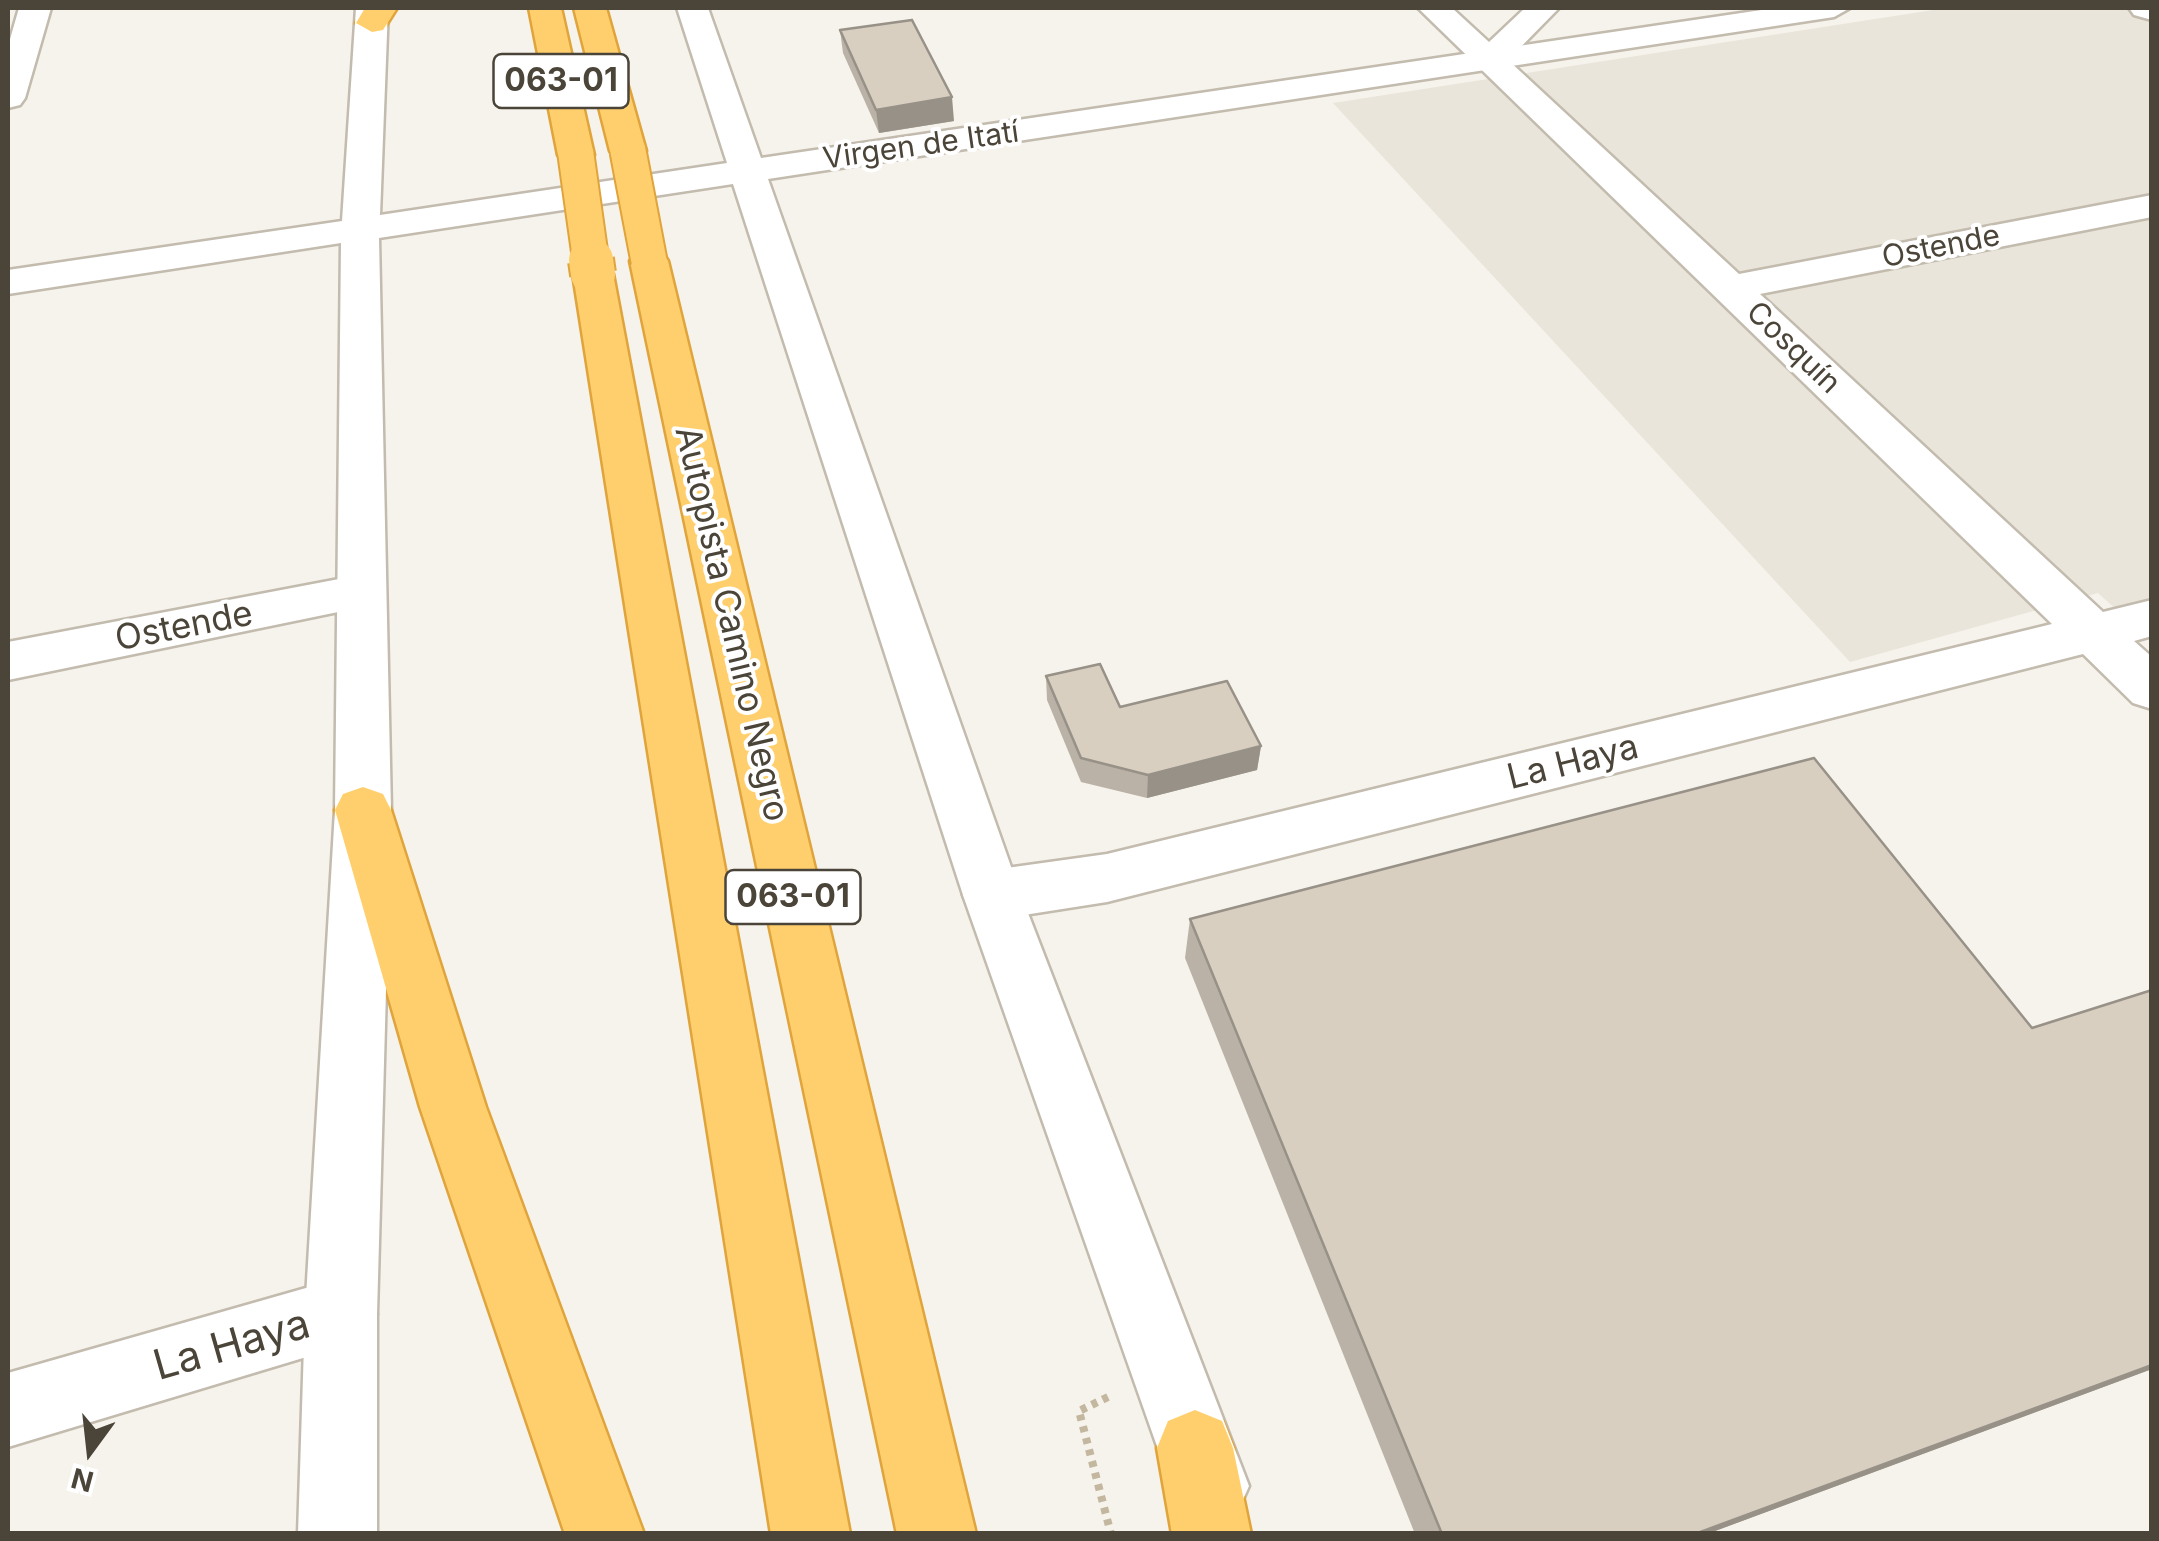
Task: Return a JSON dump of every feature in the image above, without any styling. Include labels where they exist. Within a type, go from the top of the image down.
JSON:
[{"type":"highway","name":"Autopista Camino Negro","points":[[545,8],[576,154],[592,274],[811,1534]]},
{"type":"highway","name":"Autopista Camino Negro","points":[[590,8],[628,150],[648,261],[937,1534]]},
{"type":"highway","points":[[363,810],[452,1107],[605,1534]]},
{"type":"highway","points":[[1196,1448],[1212,1534]]},
{"type":"street","points":[[8,98],[35,8]]},
{"type":"street","points":[[692,8],[992,896],[1229,1534]]},
{"type":"street","name":"Cosquín","points":[[1434,8],[2152,690]]},
{"type":"street","points":[[1491,61],[1510,34],[1544,8]]},
{"type":"street","name":"Virgen de Itatí","points":[[8,282],[1834,8]]},
{"type":"street","points":[[2145,8],[2152,11]]},
{"type":"street","points":[[337,1534],[363,810],[360,231],[375,13]]},
{"type":"street","name":"Ostende","points":[[1730,288],[2152,206]]},
{"type":"street","name":"Ostende","points":[[8,662],[360,592]]},
{"type":"street","name":"La Haya","points":[[992,896],[1108,878],[2152,618]]},
{"type":"street","name":"La Haya","points":[[8,1410],[342,1314]]},
{"type":"path","points":[[1111,1534],[1079,1411],[1168,1368]]},
{"type":"shaded area","points":[[1946,8],[2151,8],[2151,641],[2098,593],[1850,662],[1333,103]]},
{"type":"building","points":[[912,20],[952,97],[876,110],[840,30]]},
{"type":"building","points":[[1100,664],[1120,707],[1227,681],[1261,746],[1148,775],[1081,758],[1046,676]]},
{"type":"building","points":[[1814,758],[2032,1028],[2152,990],[2152,1365],[1695,1534],[1442,1534],[1190,919]]}]
